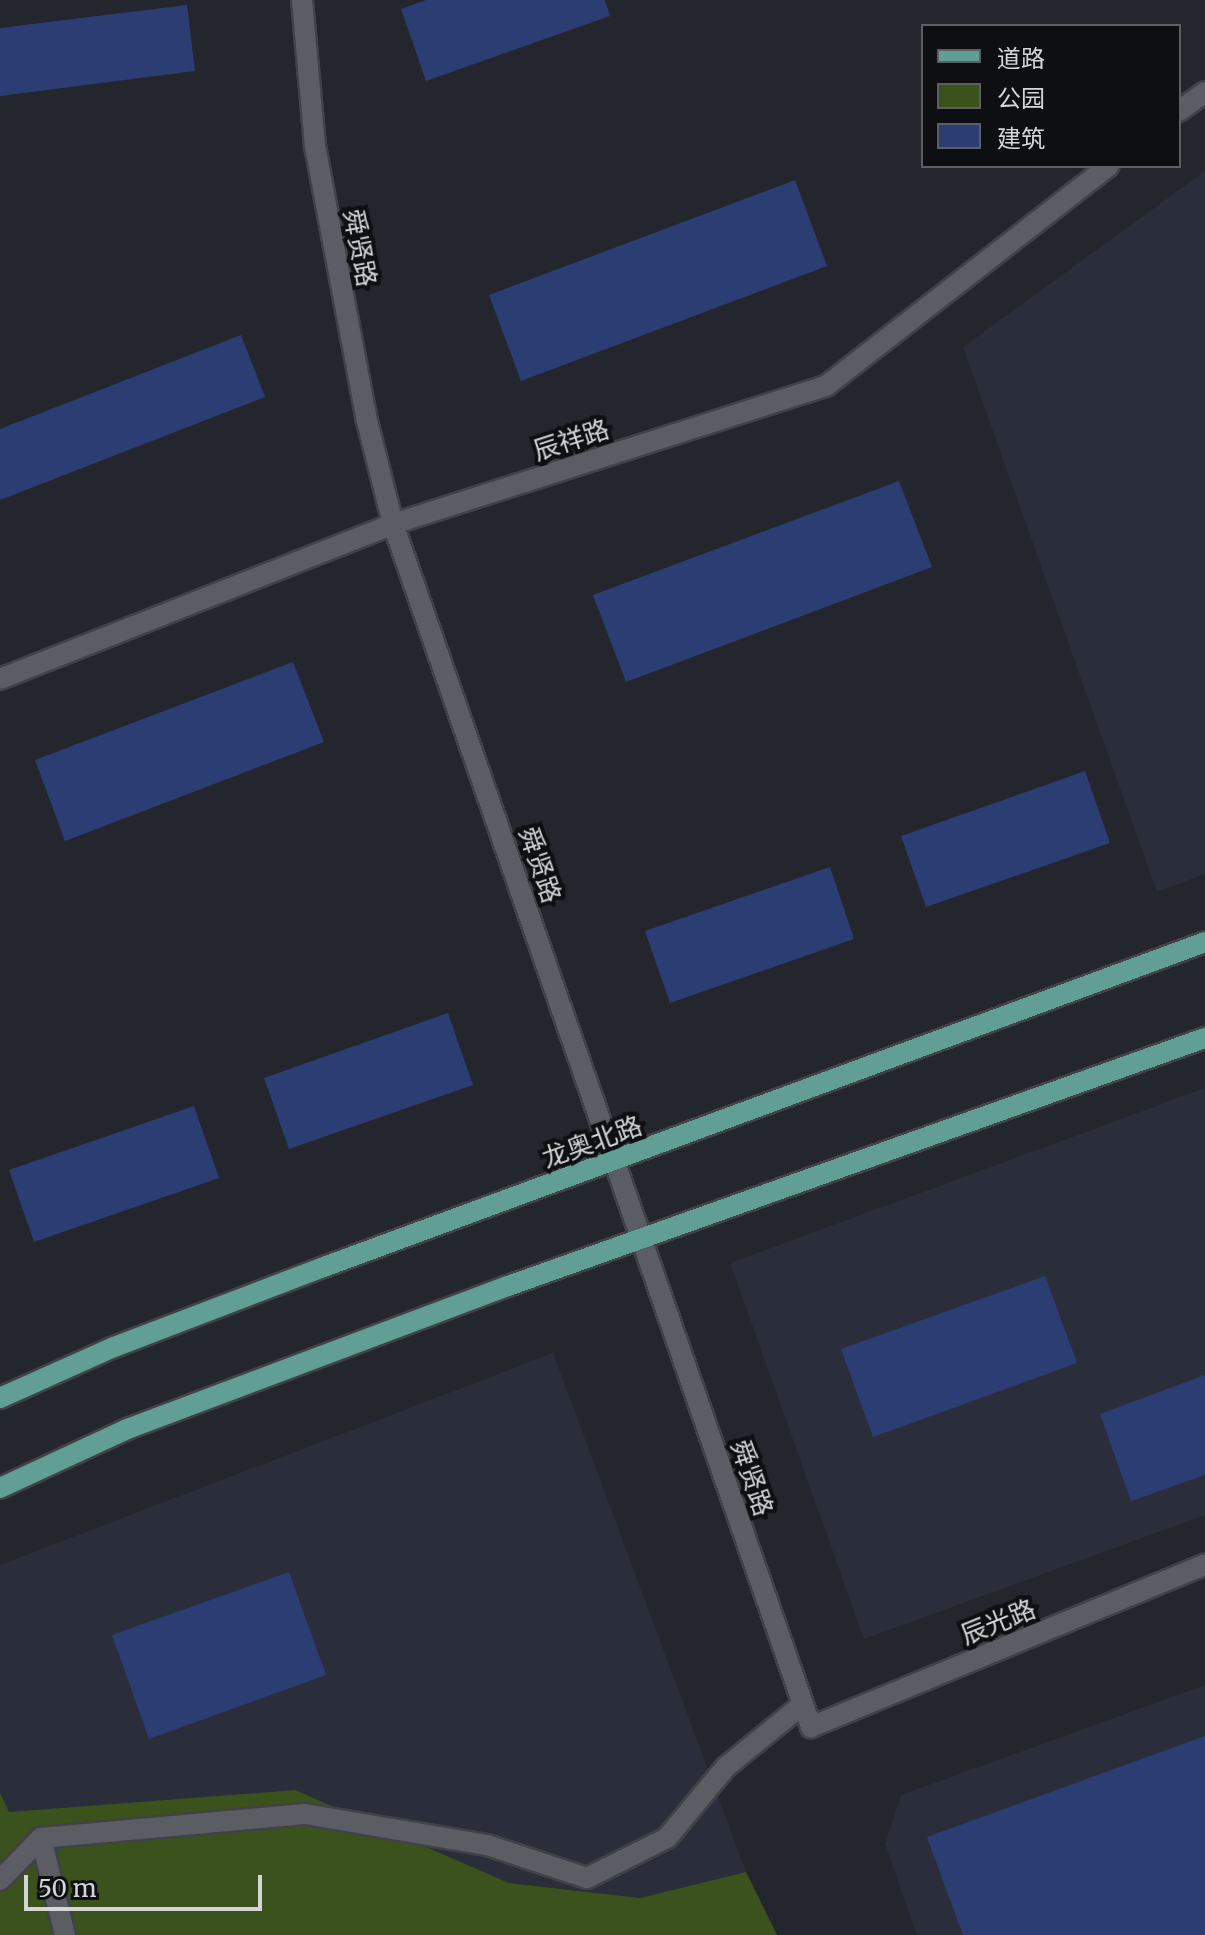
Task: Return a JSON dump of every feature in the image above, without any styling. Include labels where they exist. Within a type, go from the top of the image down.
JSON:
[{"type":"main road","name":"龙奥北路","points":[[0,1398],[114,1347],[617,1161],[987,1018],[1205,942]]},
{"type":"main road","points":[[0,1488],[127,1429],[1205,1038]]},
{"type":"street","name":"舜贤路","points":[[302,0],[315,146],[366,417],[393,524],[617,1161],[811,1727]]},
{"type":"street","points":[[1181,110],[1205,92]]},
{"type":"street","name":"辰祥路","points":[[0,679],[393,524],[826,386],[1106,168]]},
{"type":"street","name":"辰光路","points":[[811,1727],[1205,1565]]},
{"type":"street","points":[[0,1880],[41,1838],[305,1814],[487,1845],[587,1878],[667,1838],[726,1767],[802,1705]]},
{"type":"street","points":[[41,1838],[65,1935]]},
{"type":"shaded area","points":[[1205,171],[1205,874],[1157,892],[963,347]]},
{"type":"shaded area","points":[[1205,1088],[1205,1515],[864,1639],[730,1263]]},
{"type":"shaded area","points":[[553,1353],[746,1872],[640,1898],[509,1883],[295,1790],[8,1812],[0,1793],[0,1565]]},
{"type":"shaded area","points":[[1205,1685],[1205,1935],[917,1935],[885,1844],[901,1795]]},
{"type":"green space","points":[[295,1790],[509,1883],[640,1898],[746,1872],[777,1935],[0,1935],[0,1793],[9,1812]]},
{"type":"building","points":[[426,0],[605,0],[610,16],[426,81],[401,9]]},
{"type":"building","points":[[187,5],[195,71],[0,96],[0,28]]},
{"type":"building","points":[[795,180],[827,266],[521,381],[489,295]]},
{"type":"building","points":[[241,335],[265,397],[0,500],[0,429]]},
{"type":"building","points":[[899,481],[932,567],[626,682],[593,595]]},
{"type":"building","points":[[293,662],[324,742],[65,841],[35,760]]},
{"type":"building","points":[[1085,771],[1110,843],[926,907],[901,836]]},
{"type":"building","points":[[830,867],[854,939],[670,1003],[645,931]]},
{"type":"building","points":[[448,1013],[473,1085],[289,1149],[264,1078]]},
{"type":"building","points":[[194,1106],[219,1178],[34,1242],[9,1170]]},
{"type":"building","points":[[1045,1276],[1077,1363],[873,1437],[841,1349]]},
{"type":"building","points":[[1205,1375],[1205,1475],[1131,1501],[1100,1414]]},
{"type":"building","points":[[289,1572],[326,1675],[149,1739],[112,1635]]},
{"type":"building","points":[[1205,1736],[1205,1935],[963,1935],[927,1837]]}]
